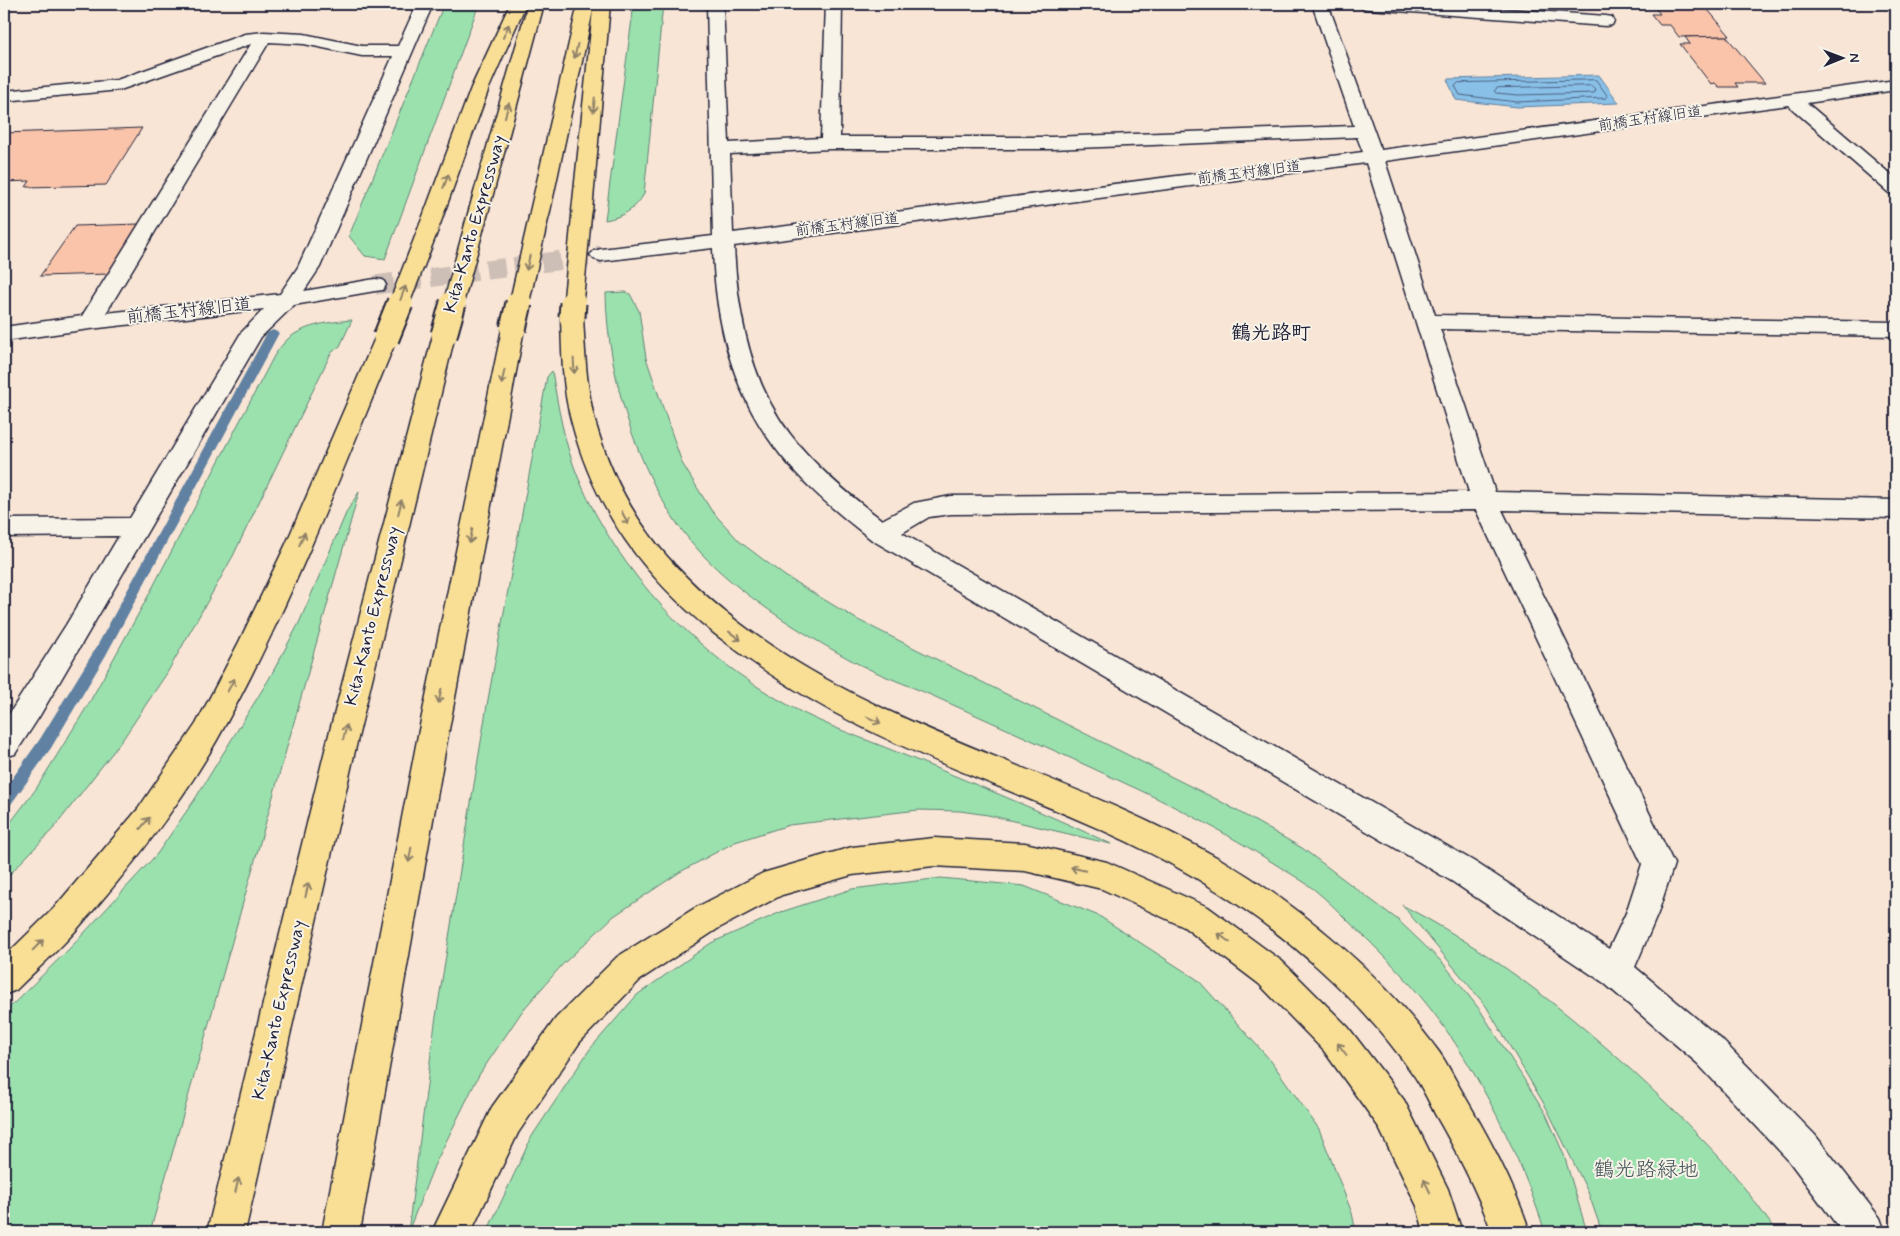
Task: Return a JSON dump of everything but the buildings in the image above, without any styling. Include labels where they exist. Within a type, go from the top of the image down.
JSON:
[{"type":"highway","points":[[4,979],[66,918],[149,818],[206,732],[254,642],[300,544],[386,338],[480,88],[518,4]]},
{"type":"highway","name":"Kita-Kanto Expressway","points":[[226,1232],[340,751],[444,335],[536,4]]},
{"type":"highway","points":[[341,1232],[433,735],[513,329],[586,4]]},
{"type":"highway","points":[[602,4],[572,317],[575,383],[586,433],[607,484],[633,534],[673,582],[730,633],[796,678],[869,718],[959,758],[1085,808],[1175,850],[1238,888],[1305,935],[1367,993],[1425,1061],[1474,1146],[1511,1232]]},
{"type":"highway","points":[[451,1232],[505,1120],[568,1030],[629,968],[707,918],[774,884],[852,861],[934,852],[1025,857],[1107,876],[1196,917],[1271,973],[1336,1040],[1391,1113],[1435,1202],[1443,1232]]},
{"type":"street","points":[[4,745],[29,709],[252,333],[287,300],[309,267],[425,4]]},
{"type":"street","points":[[715,4],[725,286],[734,329],[746,371],[765,412],[787,447],[846,507],[881,533],[1464,872],[1616,972],[1716,1058],[1802,1148],[1866,1232]]},
{"type":"street","points":[[830,143],[834,4]]},
{"type":"street","points":[[1320,4],[1374,157],[1485,501],[1658,864],[1642,913],[1616,972]]},
{"type":"street","points":[[1368,4],[1606,21]]},
{"type":"street","points":[[4,96],[120,85],[246,39],[264,37],[304,39],[362,51],[404,51]]},
{"type":"street","points":[[90,322],[264,37]]},
{"type":"street","name":"前橋玉村線旧道","points":[[600,255],[724,242],[1374,157],[1896,85]]},
{"type":"street","points":[[1792,99],[1896,189]]},
{"type":"street","points":[[719,149],[830,143],[1051,143],[1365,131]]},
{"type":"street","name":"前橋玉村線旧道","points":[[4,334],[90,322],[287,300],[374,285]]},
{"type":"street","points":[[1426,322],[1896,329]]},
{"type":"street","points":[[881,533],[923,509],[951,506],[1485,501],[1896,509]]},
{"type":"street","points":[[4,528],[137,527]]},
{"type":"green space","points":[[444,4],[479,4],[385,259],[365,256],[349,236]]},
{"type":"green space","points":[[634,4],[663,4],[644,194],[628,212],[605,220]]},
{"type":"green space","points":[[625,292],[630,294],[639,311],[646,358],[682,463],[711,510],[740,542],[785,576],[858,620],[1218,800],[1302,848],[1398,920],[1443,963],[1480,1010],[1546,1114],[1564,1155],[1587,1232],[1545,1232],[1524,1174],[1511,1145],[1481,1085],[1447,1031],[1420,995],[1390,962],[1311,887],[1237,841],[1160,800],[1027,738],[849,659],[771,611],[716,568],[680,527],[661,498],[631,431],[613,361],[606,293]]},
{"type":"green space","points":[[352,320],[340,346],[331,353],[233,556],[167,673],[123,739],[54,828],[4,880],[4,831],[36,789],[88,705],[146,600],[274,356],[287,340],[296,333],[319,324]]},
{"type":"green space","points":[[552,371],[565,438],[578,477],[595,512],[615,546],[638,578],[692,636],[722,662],[754,685],[801,712],[1005,797],[1111,844],[988,815],[960,811],[918,810],[789,825],[735,842],[680,872],[614,916],[562,965],[523,1010],[479,1075],[434,1166],[408,1232],[435,1023],[487,705],[547,377]]},
{"type":"green space","points":[[359,492],[150,1232],[4,1232],[4,1013],[73,945],[157,854],[195,799],[269,679],[299,623],[347,511]]},
{"type":"green space","points":[[941,878],[1024,886],[1099,916],[1198,980],[1271,1061],[1319,1129],[1352,1213],[1356,1232],[487,1232],[532,1136],[590,1049],[637,995],[711,943],[781,912],[852,889]]},
{"type":"green space","name":"鶴光路緑地","points":[[1402,905],[1446,929],[1489,956],[1571,1018],[1610,1051],[1648,1085],[1719,1157],[1742,1184],[1777,1232],[1602,1232],[1588,1192],[1547,1109],[1486,1006]]},
{"type":"water","points":[[1599,75],[1619,103],[1517,107],[1456,100],[1447,79]]},
{"type":"waterway","points":[[4,802],[65,713],[101,651],[273,333]]},
{"type":"tunnel","points":[[375,285],[601,255]]},
{"type":"district","name":"鶴光路町","points":[[1271,333]]}]
